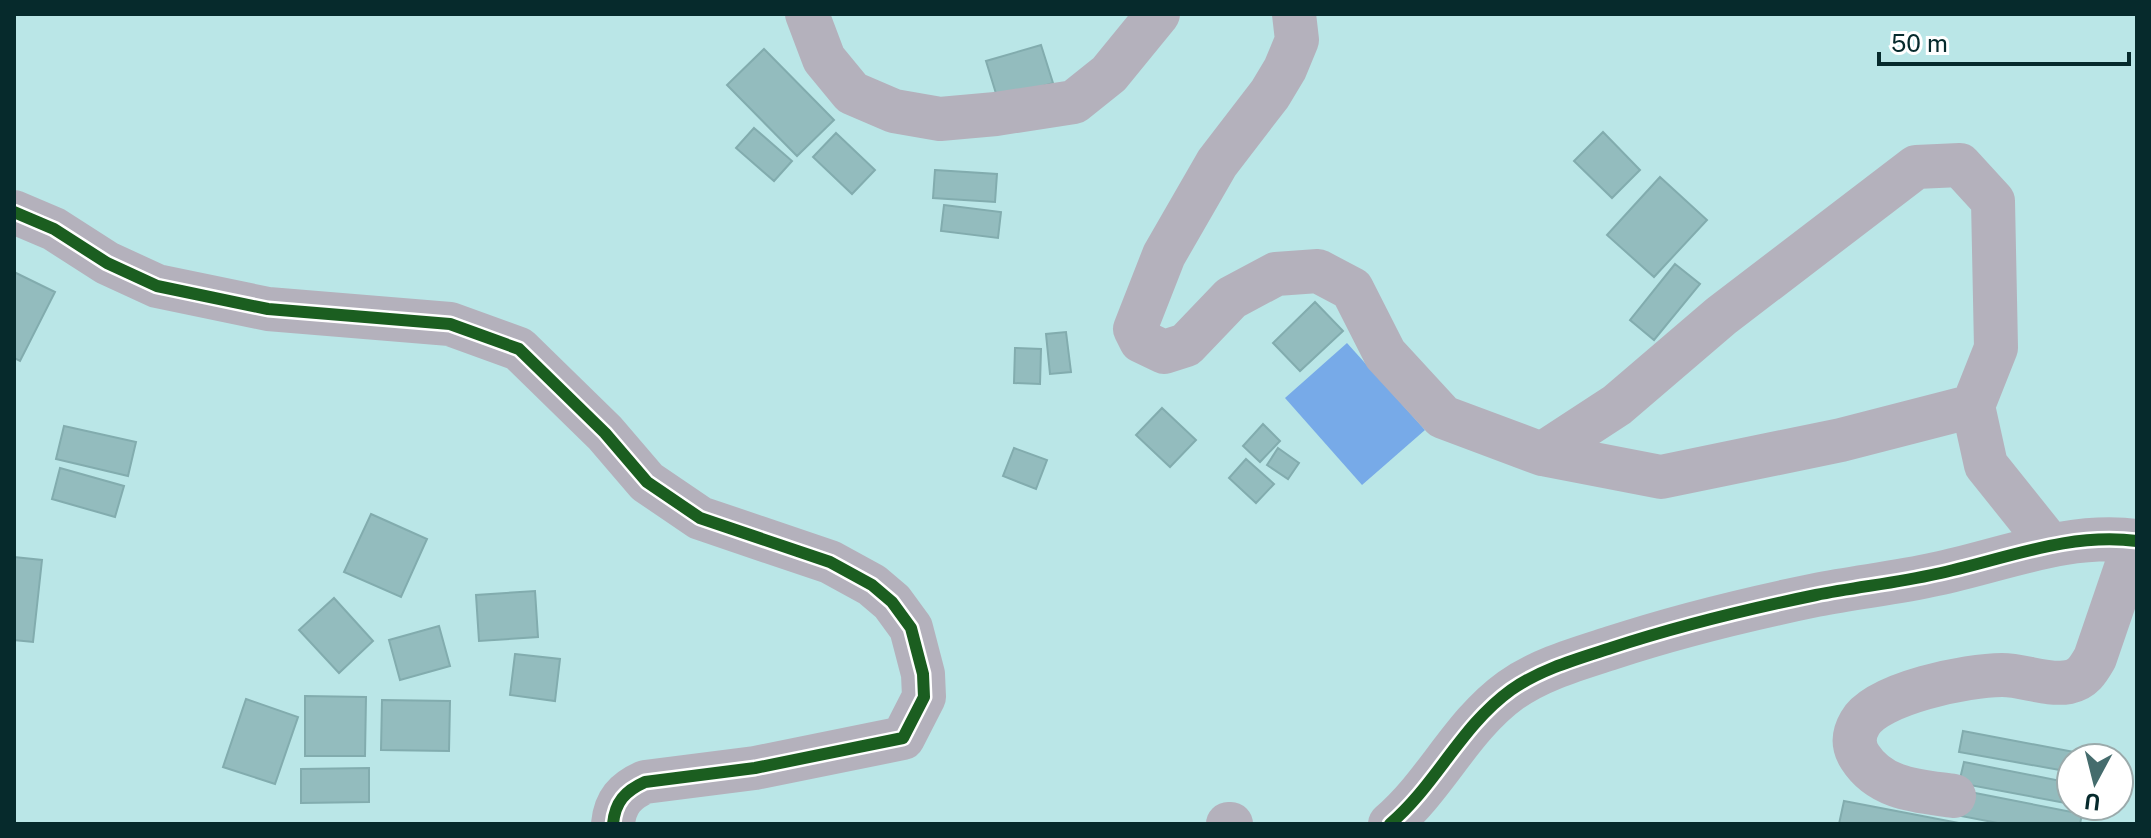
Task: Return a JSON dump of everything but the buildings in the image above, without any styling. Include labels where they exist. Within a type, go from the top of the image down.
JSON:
[{"type":"street","points":[[807,14],[824,59],[852,93],[894,111],[940,119],[1074,102],[1109,74],[1158,14]]},
{"type":"street","points":[[1294,14],[1297,40],[1285,69],[1270,94],[1217,163],[1164,255],[1135,329],[1141,341],[1164,352],[1186,345],[1231,298],[1276,274],[1318,271],[1352,289],[1385,354],[1443,417],[1542,454],[1661,477],[1841,440],[1973,406]]},
{"type":"street","points":[[1542,454],[1617,405],[1721,316],[1916,167],[1960,165],[1993,201],[1996,348],[1973,406],[1986,465],[2050,545]]},
{"type":"street","points":[[14,212],[54,229],[107,263],[157,286],[268,309],[450,324],[519,349],[605,433],[647,482],[660,491],[700,518],[830,562],[872,585],[902,613],[911,628],[916,646],[923,674],[924,697],[903,738],[755,768],[645,782],[621,797],[613,824]]},
{"type":"street","points":[[1390,824],[1405,811],[1474,723],[1511,690],[1540,673],[1639,639],[1815,595],[1936,574],[2050,545],[2106,538],[2136,541],[2095,658],[2084,675],[2058,683],[2005,675],[1977,676],[1896,696],[1865,714],[1855,734],[1854,744],[1877,777],[1907,789],[1954,796]]},
{"type":"water","points":[[1347,343],[1425,430],[1362,485],[1285,398]]},
{"type":"cycle path","points":[[14,212],[54,229],[107,263],[157,286],[268,309],[450,324],[519,349],[605,433],[647,482],[700,518],[830,562],[872,585],[892,602],[911,628],[923,674],[924,697],[903,738],[755,768],[645,782],[622,798],[613,824]]},
{"type":"cycle path","points":[[1390,824],[1421,792],[1493,704],[1534,676],[1560,665],[1662,632],[1790,600],[1921,577],[2060,544],[2085,540],[2137,541]]}]
